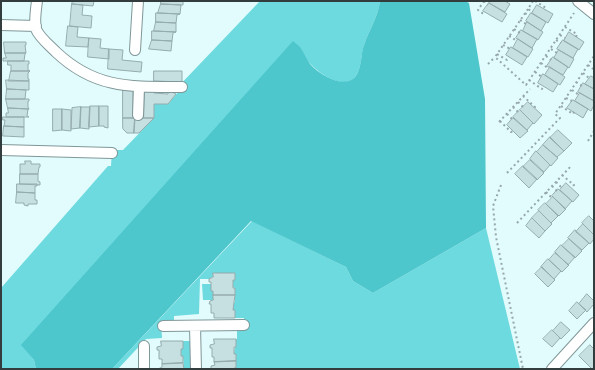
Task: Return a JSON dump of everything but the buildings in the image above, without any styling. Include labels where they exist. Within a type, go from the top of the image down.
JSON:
[{"type":"street","points":[[36,1],[36,26],[38,32],[67,62],[87,75],[109,83],[139,87],[182,87]]},
{"type":"street","points":[[135,50],[138,1]]},
{"type":"street","points":[[578,1],[594,14]]},
{"type":"street","points":[[1,25],[36,26]]},
{"type":"street","points":[[138,115],[139,87]]},
{"type":"street","points":[[1,150],[112,152]]},
{"type":"street","points":[[552,369],[594,323]]},
{"type":"street","points":[[163,326],[244,325]]},
{"type":"street","points":[[195,326],[196,369]]},
{"type":"street","points":[[144,346],[144,369]]},
{"type":"path","points":[[485,15],[478,10],[484,1],[488,4]]},
{"type":"path","points":[[488,64],[495,57],[534,1],[546,8],[545,10]]},
{"type":"path","points":[[528,9],[533,12]]},
{"type":"path","points":[[525,13],[529,16]]},
{"type":"path","points":[[495,57],[526,85],[574,13]]},
{"type":"path","points":[[520,20],[526,24]]},
{"type":"path","points":[[565,27],[577,34],[576,37]]},
{"type":"path","points":[[514,29],[520,33]]},
{"type":"path","points":[[560,34],[565,38]]},
{"type":"path","points":[[509,36],[517,41]]},
{"type":"path","points":[[556,40],[561,43]]},
{"type":"path","points":[[503,45],[510,49]]},
{"type":"path","points":[[551,49],[557,53]]},
{"type":"path","points":[[497,54],[507,60],[509,57]]},
{"type":"path","points":[[546,56],[551,60]]},
{"type":"path","points":[[508,173],[560,118],[555,114],[594,56]]},
{"type":"path","points":[[541,63],[549,69]]},
{"type":"path","points":[[588,66],[593,69]]},
{"type":"path","points":[[535,72],[542,77]]},
{"type":"path","points":[[583,73],[589,78]]},
{"type":"path","points":[[529,80],[542,89],[544,86]]},
{"type":"path","points":[[576,82],[582,86]]},
{"type":"path","points":[[513,131],[512,132],[499,122],[530,89]]},
{"type":"path","points":[[572,90],[579,95]]},
{"type":"path","points":[[523,96],[535,107],[534,108]]},
{"type":"path","points":[[566,98],[572,101]]},
{"type":"path","points":[[518,102],[523,107]]},
{"type":"path","points":[[561,106],[573,114],[574,112]]},
{"type":"path","points":[[513,107],[518,112]]},
{"type":"path","points":[[507,114],[512,119]]},
{"type":"path","points":[[588,141],[594,133]]},
{"type":"path","points":[[517,223],[572,165]]},
{"type":"path","points":[[562,175],[574,185],[571,187]]},
{"type":"path","points":[[556,182],[562,188]]},
{"type":"path","points":[[500,185],[493,206],[496,238],[523,369]]},
{"type":"path","points":[[552,186],[557,191]]},
{"type":"path","points":[[546,192],[552,198]]},
{"type":"shaded area","points":[[260,1],[380,1],[364,45],[358,72],[353,79],[347,82],[340,82],[325,76],[307,60],[22,345],[34,360],[36,369],[1,369],[1,288],[108,166],[111,166],[112,150],[123,150],[154,118],[154,104],[168,104],[179,91],[176,89]]},
{"type":"shaded area","points":[[380,1],[465,1],[469,3],[485,99],[486,228],[373,293],[353,281],[346,267],[251,221],[112,369],[36,369],[34,360],[21,345],[293,41],[300,47],[314,68],[324,76],[337,81],[349,81],[354,78],[358,72],[362,51]]},
{"type":"shaded area","points":[[252,221],[346,267],[353,281],[373,293],[486,228],[520,369],[234,369],[236,367],[236,354],[234,354],[237,329],[244,325],[244,318],[235,318],[235,310],[233,310],[233,303],[235,302],[235,288],[233,287],[233,280],[235,280],[234,273],[213,273],[213,277],[211,277],[211,279],[200,279],[199,314],[174,316],[174,322],[161,322],[162,338],[146,339],[118,369],[112,369]]},
{"type":"shaded area","points":[[202,284],[211,284],[213,300],[203,300]]},
{"type":"shaded area","points":[[183,341],[191,341],[192,369],[184,369],[183,356],[181,356]]}]
